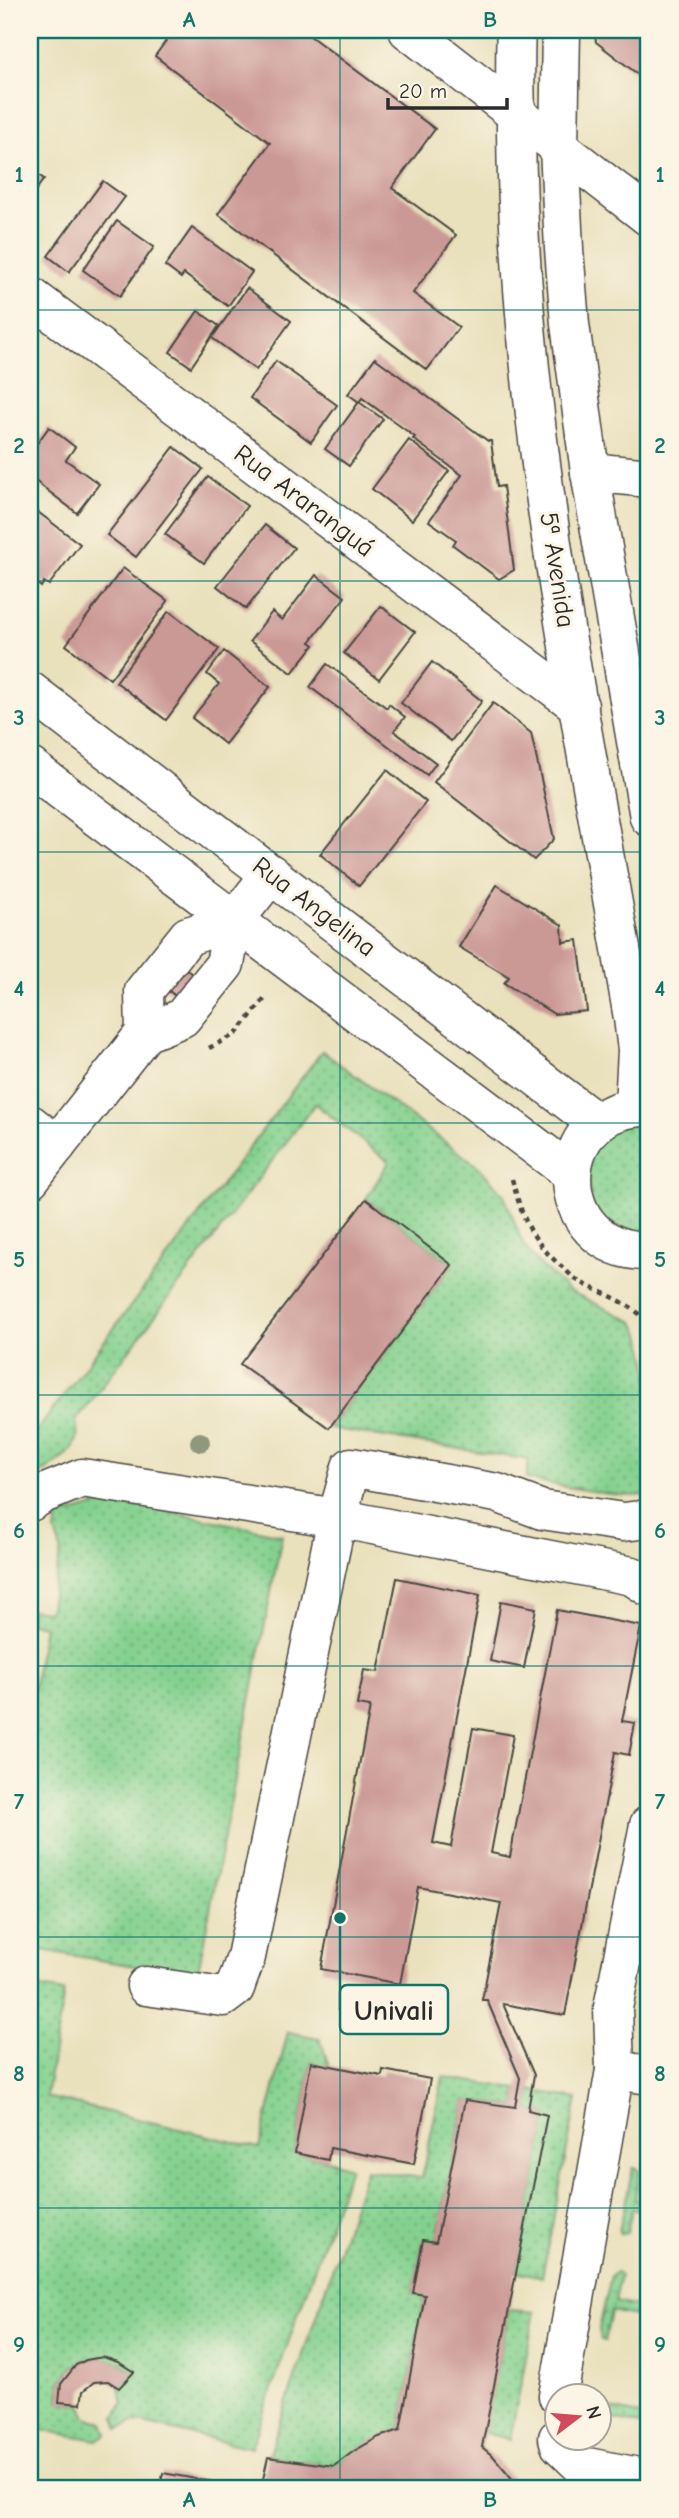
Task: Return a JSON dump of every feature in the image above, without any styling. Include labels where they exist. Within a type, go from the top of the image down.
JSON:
[{"type":"street","points":[[408,30],[649,217]]},
{"type":"street","name":"5ª Avenida","points":[[516,30],[520,247],[534,414],[579,706],[638,1049],[642,1107]]},
{"type":"street","name":"5ª Avenida","points":[[561,30],[559,147],[569,312],[590,472],[643,754],[649,817]]},
{"type":"street","name":"Rua Araranguá","points":[[30,296],[579,706]]},
{"type":"street","points":[[590,472],[649,478]]},
{"type":"street","name":"Rua Angelina","points":[[30,691],[597,1123]]},
{"type":"street","points":[[30,767],[233,922],[571,1173]]},
{"type":"street","points":[[30,1180],[43,1134],[145,1033],[144,991],[188,936],[233,922],[271,874]]},
{"type":"street","points":[[642,1107],[614,1112],[597,1123],[584,1137],[575,1154],[571,1173],[573,1195],[581,1216],[595,1233],[613,1245],[644,1257]]},
{"type":"street","points":[[146,1986],[222,1997],[235,1987],[246,1957],[337,1518],[351,1467],[497,1493],[542,1510],[636,1520]]},
{"type":"street","points":[[30,1502],[82,1478],[337,1518],[632,1576],[649,1587]]},
{"type":"street","points":[[561,2382],[632,2073],[612,2008],[649,1825]]},
{"type":"street","points":[[567,2452],[582,2466],[649,2479]]},
{"type":"path","points":[[256,988],[277,1004]]},
{"type":"path","points":[[203,1051],[222,1044],[236,1034],[267,996]]},
{"type":"path","points":[[511,1177],[532,1235],[548,1255],[579,1282],[612,1296],[643,1316],[649,1325]]},
{"type":"green space","points":[[322,1051],[480,1168],[504,1195],[523,1244],[539,1264],[569,1291],[634,1322],[642,1337],[649,1372],[649,1494],[607,1494],[526,1479],[529,1460],[329,1428],[452,1265],[366,1199],[389,1162],[315,1104],[76,1421],[78,1436],[72,1449],[55,1464],[30,1479],[30,1440]]},
{"type":"green space","points":[[649,1119],[649,1239],[638,1240],[593,1213],[586,1160],[606,1130]]},
{"type":"green space","points":[[102,1504],[149,1507],[282,1535],[197,1977],[30,1948],[30,1709],[44,1626],[30,1623],[30,1609],[49,1611],[61,1550],[55,1532],[58,1517]]},
{"type":"green space","points":[[30,1986],[64,1992],[46,2097],[259,2148],[288,2032],[320,2038],[329,2066],[311,2063],[295,2153],[350,2167],[251,2448],[143,2423],[133,2422],[119,2429],[115,2417],[123,2403],[119,2388],[133,2372],[108,2359],[84,2360],[74,2366],[61,2387],[59,2402],[81,2404],[87,2417],[103,2423],[107,2434],[97,2440],[30,2428]]},
{"type":"green space","points":[[443,2077],[518,2089],[515,2107],[465,2100],[436,2242],[423,2241],[413,2293],[425,2295],[400,2430],[366,2445],[334,2466],[268,2457],[366,2170],[422,2178]]},
{"type":"green space","points":[[531,2090],[577,2099],[542,2277],[516,2271],[547,2115],[528,2110]]},
{"type":"green space","points":[[633,2168],[640,2171],[635,2199],[649,2202],[649,2213],[632,2209],[627,2233],[620,2234],[619,2231]]},
{"type":"green space","points":[[616,2272],[620,2275],[615,2302],[649,2309],[649,2319],[611,2311],[605,2341],[601,2340],[599,2329],[611,2276]]},
{"type":"green space","points":[[509,2310],[535,2312],[510,2439],[484,2433]]},
{"type":"green space","points":[[612,2409],[649,2417],[649,2427],[612,2419]]},
{"type":"building","points":[[174,30],[302,30],[435,129],[392,188],[456,235],[413,293],[459,327],[427,370],[218,214],[270,143],[155,56]]},
{"type":"building","points":[[594,30],[649,30],[649,83],[596,42]]},
{"type":"building","points":[[30,169],[44,179],[30,198]]},
{"type":"building","points":[[103,181],[125,197],[69,272],[48,256]]},
{"type":"building","points":[[117,221],[154,247],[120,296],[83,270]]},
{"type":"building","points":[[192,228],[252,272],[228,306],[184,274],[181,278],[165,266]]},
{"type":"building","points":[[247,288],[291,321],[256,370],[212,338]]},
{"type":"building","points":[[198,311],[219,326],[191,367],[170,352]]},
{"type":"building","points":[[375,358],[491,441],[497,487],[503,486],[514,570],[499,579],[453,545],[456,540],[429,521],[462,475],[362,398],[359,402],[348,394]]},
{"type":"building","points":[[276,361],[337,405],[311,442],[250,398]]},
{"type":"building","points":[[359,402],[383,419],[349,466],[325,449]]},
{"type":"building","points":[[49,427],[75,447],[66,460],[99,484],[77,513],[30,477],[30,453]]},
{"type":"building","points":[[409,440],[449,471],[412,520],[372,489]]},
{"type":"building","points":[[174,447],[203,469],[136,557],[107,535]]},
{"type":"building","points":[[208,477],[247,506],[204,563],[165,534]]},
{"type":"building","points":[[30,506],[80,544],[49,585],[44,582],[41,587],[30,578]]},
{"type":"building","points":[[265,525],[294,548],[246,609],[217,586]]},
{"type":"building","points":[[123,568],[168,601],[110,679],[66,645]]},
{"type":"building","points":[[316,575],[345,597],[310,642],[314,645],[292,673],[250,641],[272,612],[282,620]]},
{"type":"building","points":[[381,606],[415,632],[379,679],[344,653]]},
{"type":"building","points":[[169,611],[219,649],[166,720],[116,682]]},
{"type":"building","points":[[224,651],[270,687],[225,744],[192,718],[219,684],[207,674]]},
{"type":"building","points":[[432,662],[482,701],[451,741],[401,703]]},
{"type":"building","points":[[327,664],[387,708],[389,704],[405,717],[394,731],[436,763],[427,775],[310,687]]},
{"type":"building","points":[[493,703],[531,733],[554,839],[534,860],[434,782]]},
{"type":"building","points":[[387,770],[426,802],[359,886],[320,854]]},
{"type":"building","points":[[497,885],[562,925],[563,942],[578,940],[587,1011],[554,1014],[504,983],[509,977],[459,947]]},
{"type":"building","points":[[182,965],[195,977],[178,998],[164,987]]},
{"type":"building","points":[[366,1199],[452,1265],[329,1428],[240,1364]]},
{"type":"building","points":[[397,1578],[480,1595],[433,1843],[451,1847],[473,1728],[513,1735],[491,1853],[510,1857],[557,1610],[641,1626],[622,1721],[635,1723],[629,1755],[615,1752],[565,2015],[503,2004],[534,2075],[528,2110],[547,2115],[482,2447],[520,2488],[261,2488],[268,2457],[334,2466],[379,2437],[400,2430],[425,2295],[413,2293],[423,2240],[436,2242],[465,2100],[515,2107],[520,2078],[487,2000],[482,2000],[501,1903],[418,1887],[400,1984],[321,1969],[370,1707],[357,1705],[364,1670],[378,1672]]},
{"type":"building","points":[[501,1601],[536,1608],[524,1668],[490,1661]]},
{"type":"building","points":[[311,2062],[382,2076],[383,2070],[430,2079],[414,2164],[330,2148],[328,2160],[295,2153]]},
{"type":"building","points":[[103,2357],[134,2372],[119,2388],[108,2381],[94,2382],[83,2391],[81,2404],[59,2402],[61,2384],[76,2365]]},
{"type":"building","points":[[163,2473],[224,2484],[223,2488],[160,2488]]},
{"type":"place","name":"Univali","points":[[340,1918]]}]
